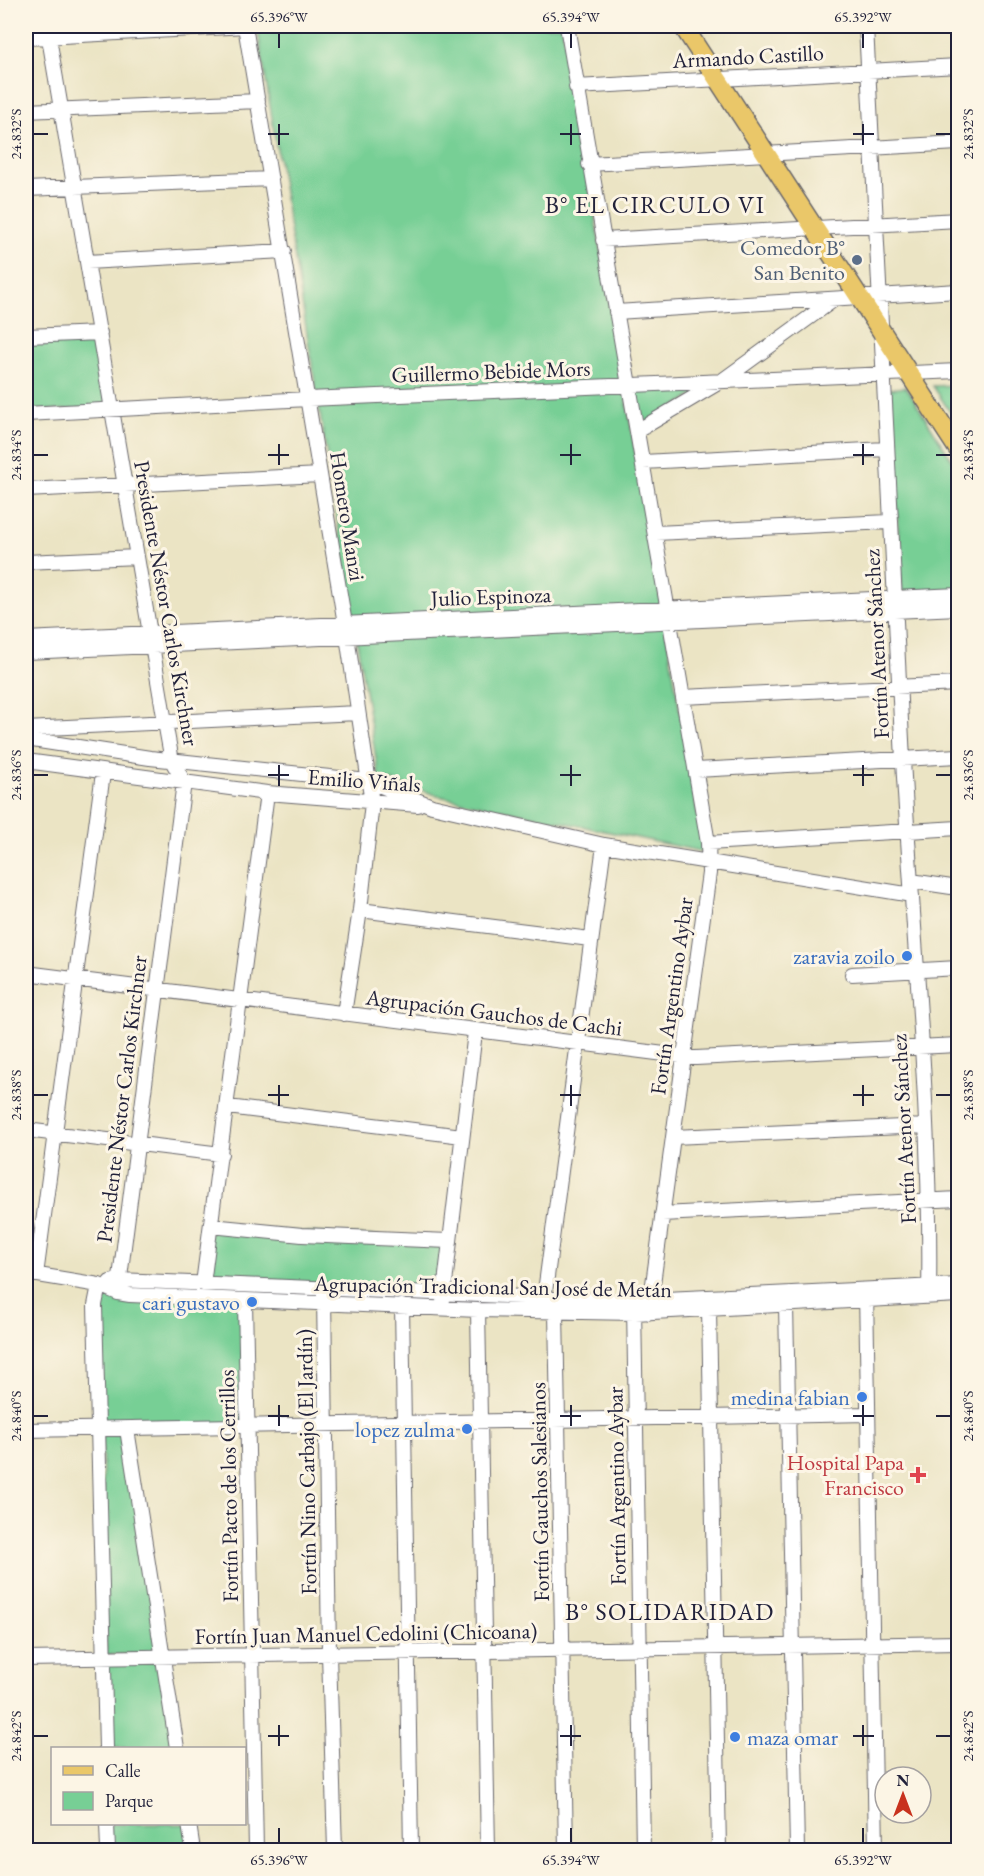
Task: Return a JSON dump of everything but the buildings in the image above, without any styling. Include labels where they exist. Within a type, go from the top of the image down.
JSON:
[{"type":"main road","points":[[683,26],[958,449]]},
{"type":"street","points":[[26,38],[48,31],[245,26]]},
{"type":"street","name":"Homero Manzi","points":[[245,26],[346,629],[372,803],[360,910],[344,1014]]},
{"type":"street","name":"Fortín Argentino Aybar","points":[[567,26],[708,843],[709,862],[649,1307]]},
{"type":"street","name":"Fortín Atenor Sánchez","points":[[866,26],[881,295],[889,522],[925,1126],[930,1291]]},
{"type":"street","name":"Presidente Néstor Carlos Kirchner","points":[[48,31],[172,761],[184,782],[118,1286]]},
{"type":"street","name":"Armando Castillo","points":[[576,87],[958,66]]},
{"type":"street","points":[[26,111],[258,101]]},
{"type":"street","points":[[589,164],[958,143]]},
{"type":"street","points":[[26,189],[271,179]]},
{"type":"street","points":[[603,240],[958,220]]},
{"type":"street","points":[[87,262],[284,251]]},
{"type":"street","points":[[616,312],[832,301],[859,296],[958,291]]},
{"type":"street","points":[[637,431],[723,380],[832,301]]},
{"type":"street","points":[[26,336],[100,333]]},
{"type":"street","name":"Guillermo Bebide Mors","points":[[26,414],[308,399],[629,387],[723,380],[958,371]]},
{"type":"street","points":[[643,462],[886,449]]},
{"type":"street","points":[[26,490],[320,475]]},
{"type":"street","points":[[656,533],[889,522]]},
{"type":"street","points":[[26,562],[137,557]]},
{"type":"street","name":"Julio Espinoza","points":[[894,605],[958,595]]},
{"type":"street","name":"Julio Espinoza","points":[[26,652],[152,640],[346,629],[894,605],[958,608]]},
{"type":"street","name":"Julio Espinoza","points":[[26,639],[152,640]]},
{"type":"street","points":[[683,697],[958,684]]},
{"type":"street","points":[[26,729],[358,713]]},
{"type":"street","name":"Emilio Viñals","points":[[26,739],[172,761],[368,781],[432,806]]},
{"type":"street","points":[[696,770],[958,756]]},
{"type":"street","points":[[26,761],[26,767]]},
{"type":"street","name":"Emilio Viñals","points":[[26,761],[103,773],[261,792],[372,803],[432,806]]},
{"type":"street","points":[[203,1284],[241,1002],[261,792],[257,770]]},
{"type":"street","points":[[31,1274],[55,1133],[103,773]]},
{"type":"street","points":[[329,799],[353,780]]},
{"type":"street","points":[[432,806],[604,845],[912,895]]},
{"type":"street","points":[[708,843],[958,828]]},
{"type":"street","name":"Fortín Gauchos Salesianos","points":[[566,1851],[559,1422],[548,1307],[590,939],[604,845]]},
{"type":"street","points":[[911,881],[958,888]]},
{"type":"street","points":[[360,910],[590,939]]},
{"type":"street","points":[[852,974],[958,968]]},
{"type":"street","name":"Agrupación Gauchos de Cachi","points":[[26,973],[683,1057],[958,1045]]},
{"type":"street","points":[[443,1308],[475,1032]]},
{"type":"street","points":[[228,1107],[462,1136]]},
{"type":"street","points":[[673,1137],[925,1126]]},
{"type":"street","points":[[26,1130],[221,1154]]},
{"type":"street","points":[[662,1214],[958,1199]]},
{"type":"street","points":[[211,1226],[302,1235],[449,1241]]},
{"type":"street","name":"Agrupación Tradicional San José de Metán","points":[[31,1274],[99,1285],[245,1301],[324,1296],[443,1293],[548,1307],[634,1307]]},
{"type":"street","name":"Agrupación Tradicional San José de Metán","points":[[118,1286],[203,1284],[402,1306],[478,1310],[548,1307],[709,1309],[786,1305],[866,1295]]},
{"type":"street","points":[[99,1285],[95,1305],[106,1747]]},
{"type":"street","name":"Agrupación Tradicional San José de Metán","points":[[649,1307],[930,1291],[958,1285]]},
{"type":"street","name":"Agrupación Tradicional San José de Metán","points":[[930,1291],[958,1295]]},
{"type":"street","points":[[866,1295],[876,1851]]},
{"type":"street","name":"Fortín Nino Carbajo (El Jardín)","points":[[324,1296],[329,1654],[335,1851]]},
{"type":"street","name":"Fortín Pacto de los Cerrillos","points":[[245,1301],[256,1851]]},
{"type":"street","points":[[786,1305],[797,1851]]},
{"type":"street","points":[[402,1306],[411,1851]]},
{"type":"street","name":"Fortín Argentino Aybar","points":[[634,1307],[643,1851]]},
{"type":"street","points":[[709,1309],[719,1851]]},
{"type":"street","points":[[478,1310],[488,1851]]},
{"type":"street","points":[[26,1430],[559,1422],[868,1414]]},
{"type":"street","points":[[127,1429],[177,1747]]},
{"type":"street","name":"Fortín Juan Manuel Cedolini (Chicoana)","points":[[26,1659],[958,1643]]},
{"type":"street","points":[[107,1825],[108,1851]]},
{"type":"street","points":[[189,1825],[193,1851]]},
{"type":"green space","points":[[257,26],[562,26],[704,852],[443,797],[379,777]]},
{"type":"green space","points":[[96,335],[108,408],[26,411],[26,340]]},
{"type":"green space","points":[[712,384],[640,428],[632,389]]},
{"type":"green space","points":[[958,385],[958,424],[933,386]]},
{"type":"green space","points":[[906,387],[958,470],[958,590],[902,592],[890,389]]},
{"type":"green space","points":[[211,1226],[449,1241],[443,1293],[203,1284]]},
{"type":"green space","points":[[102,1291],[245,1301],[249,1426],[99,1430]]},
{"type":"green space","points":[[102,1433],[125,1433],[160,1653],[106,1655]]},
{"type":"green space","points":[[162,1660],[176,1747],[109,1747],[107,1661]]},
{"type":"green space","points":[[110,1825],[188,1825],[192,1850],[111,1850]]},
{"type":"place","name":"Comedor B° San Benito","points":[[857,260]]},
{"type":"place","name":"zaravia zoilo","points":[[907,956]]},
{"type":"place","name":"cari gustavo","points":[[252,1302]]},
{"type":"place","name":"medina fabian","points":[[862,1397]]},
{"type":"place","name":"lopez zulma","points":[[467,1429]]},
{"type":"place","name":"Hospital Papa Francisco","points":[[918,1475]]},
{"type":"place","name":"maza omar","points":[[735,1737]]},
{"type":"district","name":"B° EL CIRCULO VI","points":[[655,205]]},
{"type":"district","name":"B° SOLIDARIDAD","points":[[670,1612]]}]
